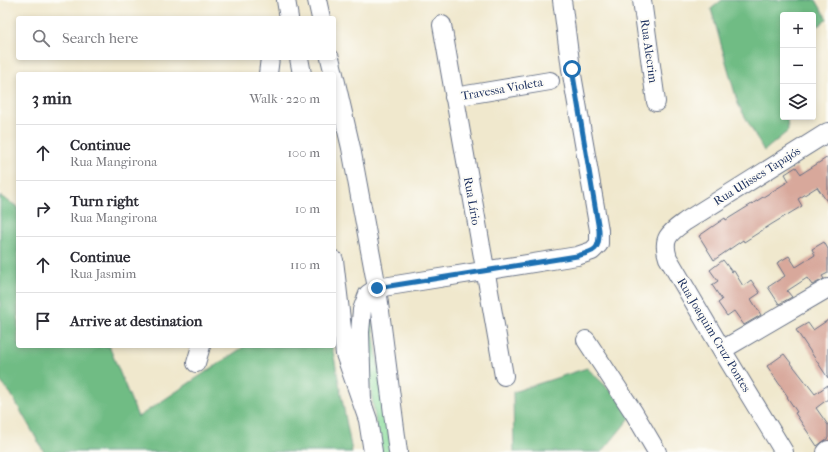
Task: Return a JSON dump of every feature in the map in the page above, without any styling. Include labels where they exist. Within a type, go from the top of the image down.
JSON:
[{"type":"street","points":[[317,0],[321,16]]},
{"type":"street","points":[[362,402],[362,351],[360,332],[362,310],[368,294],[377,288],[577,256],[592,251],[599,244],[600,238],[562,0]]},
{"type":"street","name":"Rua Alecrim","points":[[642,0],[656,102]]},
{"type":"street","name":"Rua Lírio","points":[[442,25],[504,376]]},
{"type":"street","points":[[268,72],[270,60]]},
{"type":"street","points":[[299,60],[302,72]]},
{"type":"street","points":[[330,60],[334,72]]},
{"type":"street","name":"Travessa Violeta","points":[[454,98],[550,81]]},
{"type":"street","points":[[336,83],[351,148],[377,288],[398,452]]},
{"type":"street","name":"Rua Ulisses Tapajós","points":[[686,221],[828,132]]},
{"type":"street","name":"Rua Joaquim Cruz Pontes","points":[[686,221],[674,230],[666,239],[665,249],[668,258],[784,452]]},
{"type":"street","points":[[336,277],[345,354],[368,420],[373,452]]},
{"type":"street","points":[[722,350],[828,288]]},
{"type":"street","points":[[586,340],[634,413],[657,452]]},
{"type":"street","points":[[196,363],[200,348]]},
{"type":"green space","points":[[722,0],[816,0],[827,19],[816,28],[816,12],[780,12],[780,120],[787,120],[788,131],[764,151],[738,104],[711,9]]},
{"type":"green space","points":[[0,196],[16,206],[16,348],[110,348],[138,417],[242,348],[332,348],[352,452],[44,452],[11,394],[0,381]]},
{"type":"green space","points":[[371,318],[392,452],[380,452],[363,336]]},
{"type":"green space","points":[[587,368],[634,413],[602,452],[514,452],[513,392]]},
{"type":"building","points":[[828,157],[828,203],[817,187],[798,199],[802,206],[744,242],[743,240],[714,260],[699,236],[725,218],[726,220],[789,181],[785,174],[796,167],[801,174]]},
{"type":"building","points":[[824,242],[828,249],[828,273],[822,276],[824,279],[812,285],[807,278],[787,291],[792,297],[779,304],[768,287],[785,276],[777,263],[789,256],[796,267],[815,255],[812,249]]},
{"type":"building","points":[[723,260],[732,272],[734,271],[743,286],[751,280],[760,293],[751,299],[761,315],[744,325],[734,311],[727,316],[718,303],[722,300],[712,285],[718,281],[710,270]]},
{"type":"building","points":[[828,320],[828,378],[796,330],[808,323],[813,330]]},
{"type":"building","points":[[784,354],[815,394],[828,385],[828,399],[816,408],[828,425],[828,438],[817,446],[795,413],[797,412],[788,397],[767,366]]},
{"type":"route","points":[[377,288],[577,256],[589,253],[597,247],[600,238],[599,230],[572,69]]}]
